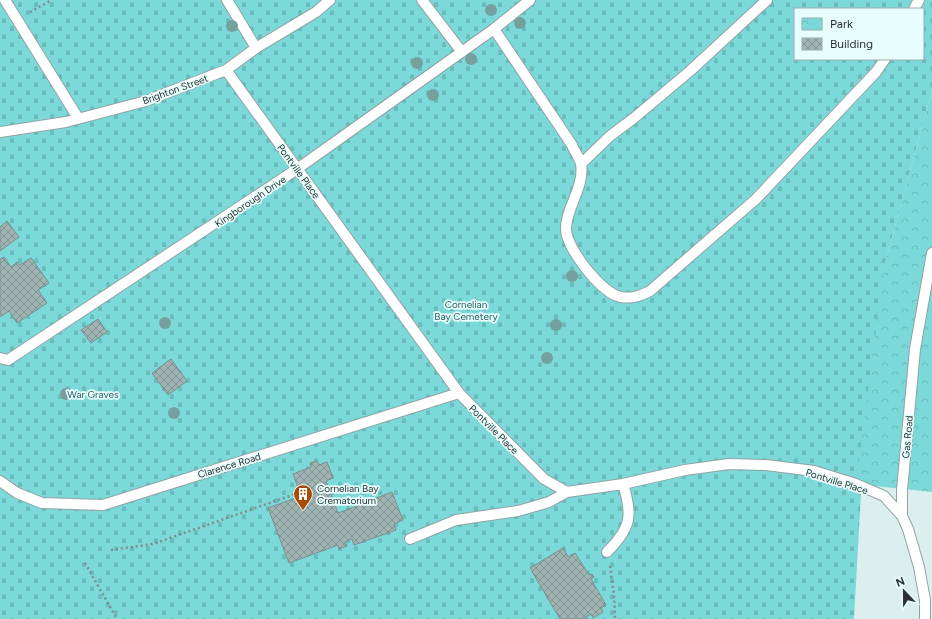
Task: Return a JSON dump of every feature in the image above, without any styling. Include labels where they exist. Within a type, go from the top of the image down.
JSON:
[{"type":"lane","points":[[5,0],[78,118]]},
{"type":"lane","points":[[227,0],[256,48]]},
{"type":"lane","name":"Brighton Street","points":[[0,132],[66,122],[146,101],[226,70],[256,48],[316,12],[330,0]]},
{"type":"lane","points":[[422,0],[462,52]]},
{"type":"lane","name":"Kingborough Drive","points":[[0,358],[8,360],[297,169],[494,29],[530,0]]},
{"type":"lane","points":[[581,164],[610,136],[690,71],[767,0]]},
{"type":"lane","points":[[494,29],[572,145],[581,164],[580,184],[569,214],[566,230],[569,243],[586,270],[605,288],[619,297],[636,298],[650,291],[756,199],[876,72],[884,60]]},
{"type":"lane","name":"Pontville Place","points":[[226,70],[459,393],[544,479],[567,492],[623,484],[685,470],[729,464],[766,465],[814,471],[856,484],[884,496],[902,516]]},
{"type":"lane","name":"Gas Road","points":[[925,619],[925,600],[919,567],[908,529],[902,516],[902,490],[915,349],[932,253]]},
{"type":"lane","name":"Clarence Road","points":[[0,481],[17,493],[42,503],[103,505],[459,393]]},
{"type":"lane","points":[[608,552],[620,540],[628,524],[629,503],[623,484]]},
{"type":"lane","points":[[410,538],[456,520],[518,511],[549,502],[567,492]]},
{"type":"path","points":[[18,20],[52,0]]},
{"type":"path","points":[[111,550],[153,544],[298,493]]},
{"type":"path","points":[[608,552],[614,595],[615,619]]},
{"type":"path","points":[[85,563],[117,619]]},
{"type":"green space","name":"Cornelian Bay Cemetery","points":[[0,0],[932,0],[932,90],[884,267],[861,494],[854,619],[0,619]]},
{"type":"green space","points":[[932,90],[932,492],[856,484],[884,267]]},
{"type":"building","points":[[7,221],[19,237],[0,251],[0,227]]},
{"type":"building","points":[[4,257],[11,267],[17,262],[20,265],[31,258],[49,283],[38,290],[47,303],[17,323],[9,311],[0,317],[0,259]]},
{"type":"building","points":[[98,319],[107,332],[91,343],[81,330]]},
{"type":"building","points":[[171,359],[187,381],[168,395],[152,373]]},
{"type":"building","name":"Cornelian Bay Crematorium","points":[[317,461],[319,465],[327,462],[333,478],[326,481],[338,513],[358,506],[357,502],[368,498],[369,501],[392,492],[403,520],[394,524],[396,530],[354,545],[352,539],[345,542],[347,546],[339,549],[338,545],[289,563],[268,508],[301,496],[293,474],[311,467],[310,463]]},
{"type":"building","points":[[563,548],[568,557],[575,553],[589,575],[592,574],[594,577],[591,579],[606,605],[601,608],[603,612],[593,618],[591,614],[586,617],[587,619],[560,619],[530,568]]},
{"type":"place","name":"Cornelian Bay Crematorium","points":[[303,511]]},
{"type":"park label","name":"War Graves","points":[[93,394]]}]
